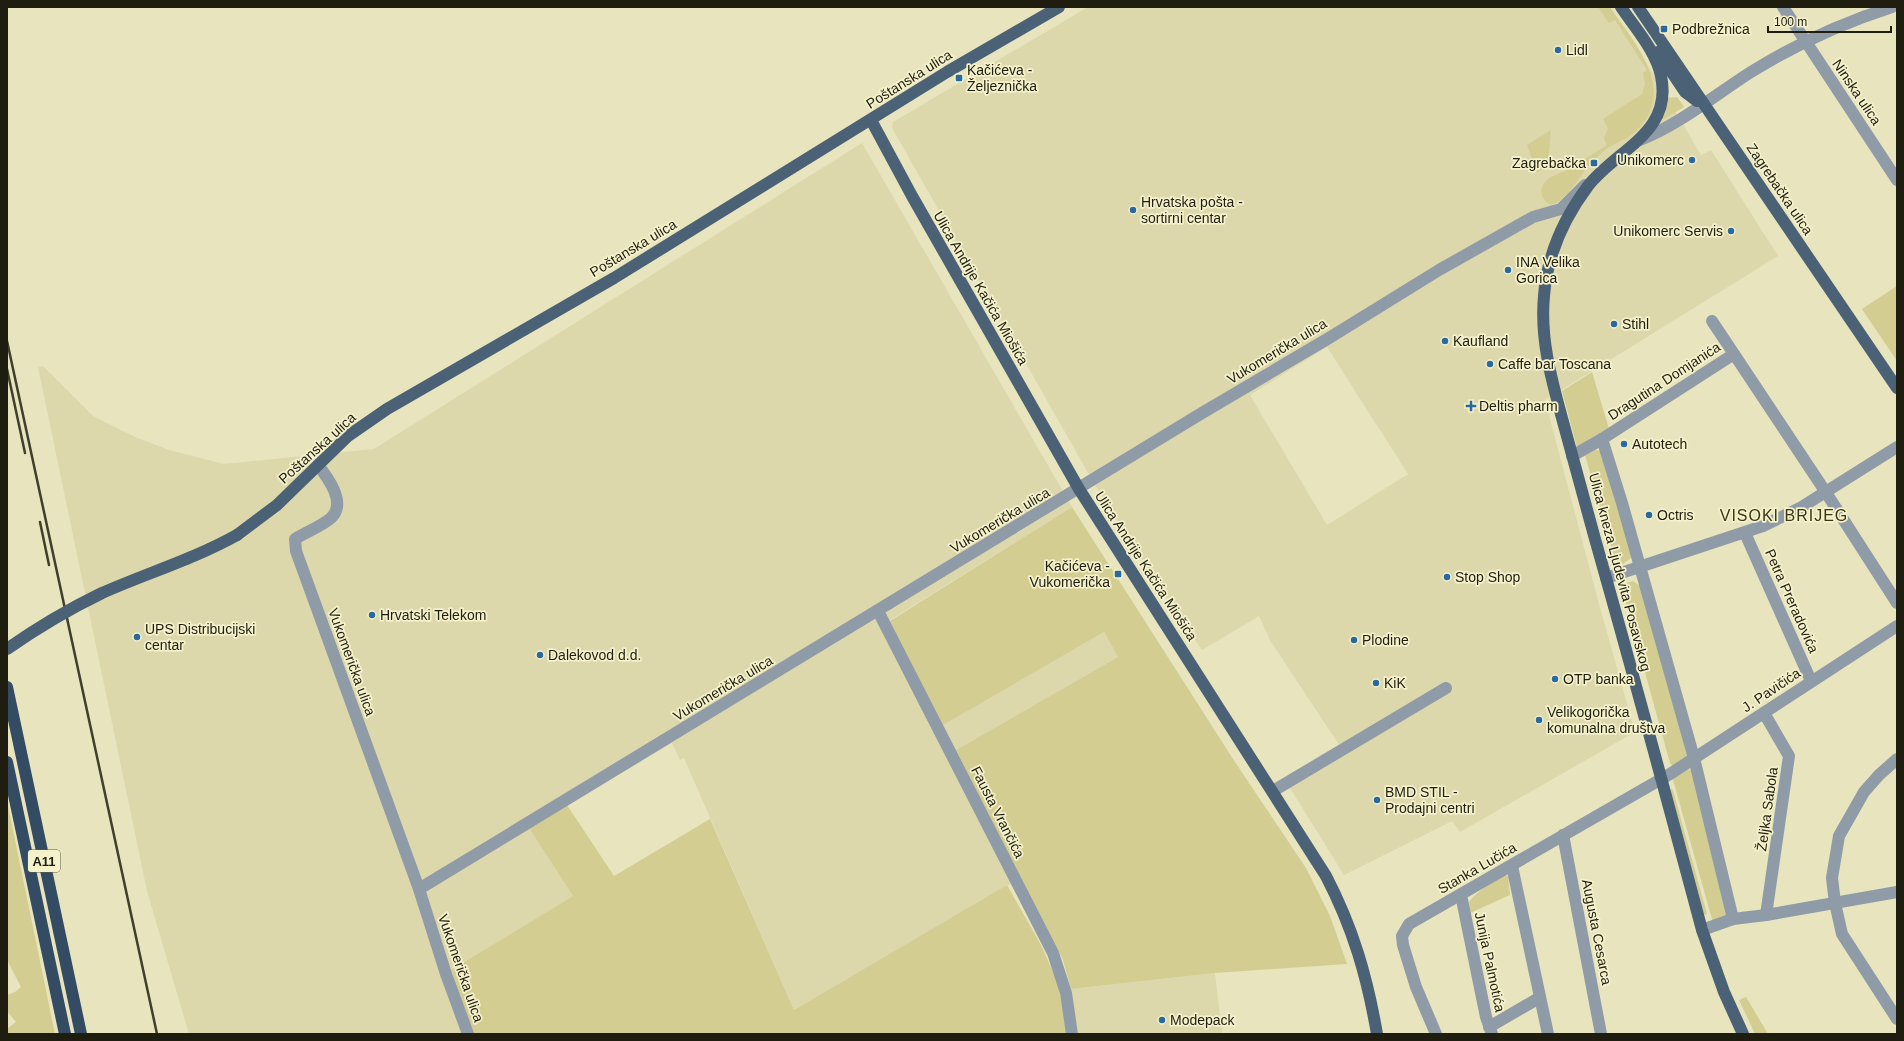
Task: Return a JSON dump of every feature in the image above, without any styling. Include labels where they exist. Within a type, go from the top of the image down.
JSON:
[{"type":"highway","name":"A11","points":[[7,687],[81,1034]]},
{"type":"highway","name":"A11","points":[[7,762],[65,1034]]},
{"type":"main road","name":"Poštanska ulica","points":[[7,649],[53,619],[80,604],[122,585],[199,555],[237,535],[277,505],[348,436],[386,409],[614,278],[954,68],[1059,7]]},
{"type":"main road","name":"Zagrebačka ulica","points":[[1638,7],[1897,388]]},
{"type":"main road","points":[[1624,12],[1654,46],[1685,92],[1693,99],[1703,104]]},
{"type":"main road","points":[[1624,12],[1657,63],[1662,81],[1662,100],[1657,117],[1653,125],[1640,140]]},
{"type":"main road","name":"Ulica Andrije Kačića Miošića","points":[[871,120],[912,196],[1078,489],[1319,862],[1344,911],[1367,981],[1377,1034]]},
{"type":"main road","name":"Ulica kneza Ljudevita Posavskog","points":[[1640,140],[1596,178],[1580,198],[1564,223],[1554,249],[1544,292],[1542,314],[1545,346],[1572,456],[1702,930],[1724,992],[1742,1034]]},
{"type":"street","name":"Ninska ulica","points":[[1783,7],[1897,180]]},
{"type":"street","points":[[1640,140],[1660,131],[1757,68],[1805,41],[1837,26],[1892,7]]},
{"type":"street","name":"Vukomerička ulica","points":[[418,889],[1436,272],[1525,221],[1542,213],[1561,209],[1583,187],[1596,178]]},
{"type":"street","points":[[1712,321],[1734,354]]},
{"type":"street","name":"Dragutina Domjanića","points":[[1572,456],[1602,439],[1734,354],[1825,491]]},
{"type":"street","points":[[1602,439],[1622,503],[1694,758],[1733,920]]},
{"type":"street","points":[[1606,578],[1763,526],[1794,511],[1897,447]]},
{"type":"street","name":"Vukomerička ulica","points":[[318,465],[327,476],[333,488],[337,500],[336,510],[331,518],[295,539],[296,550],[418,889],[446,974],[468,1034]]},
{"type":"street","points":[[1825,491],[1897,604]]},
{"type":"street","name":"Petra Preradovića","points":[[1745,533],[1811,681]]},
{"type":"street","name":"Fausta Vrančića","points":[[878,611],[1053,954],[1066,993],[1072,1034]]},
{"type":"street","name":"J. Pavičića","points":[[1661,779],[1897,626]]},
{"type":"street","points":[[1273,791],[1446,688]]},
{"type":"street","name":"Željka Sabola","points":[[1764,713],[1789,756],[1766,915]]},
{"type":"street","points":[[1897,759],[1879,775],[1864,792],[1839,836],[1832,878],[1835,902],[1842,934],[1897,1019]]},
{"type":"street","name":"Stanka Lučića","points":[[1436,1034],[1416,987],[1402,945],[1402,936],[1406,927],[1413,920],[1461,895],[1661,779]]},
{"type":"street","name":"Augusta Cesarca","points":[[1563,835],[1602,1034]]},
{"type":"street","points":[[1512,866],[1548,1034]]},
{"type":"street","points":[[1702,930],[1733,920],[1897,892]]},
{"type":"street","name":"Junija Palmotića","points":[[1461,895],[1491,1032]]},
{"type":"street","points":[[1491,1032],[1540,998]]},
{"type":"shaded area","points":[[1088,7],[1608,7],[1646,62],[1701,155],[1711,150],[1778,256],[1545,400],[1599,604],[1635,732],[1460,832],[1452,821],[1344,875],[1290,788],[1345,754],[1270,640],[1259,616],[1202,650],[1152,576],[1099,492],[892,128],[893,122]],"holes":[[[1327,347],[1408,474],[1327,525],[1250,395]]]},
{"type":"shaded area","points":[[1598,7],[1610,7],[1630,35],[1647,66],[1653,82],[1654,97],[1650,113],[1639,128],[1628,137],[1603,152],[1589,165],[1569,192],[1563,198],[1551,205],[1545,201],[1541,192],[1545,182],[1607,145],[1604,138],[1608,129],[1603,119],[1642,94],[1645,84],[1643,73],[1647,70],[1615,20],[1609,23]]},
{"type":"shaded area","points":[[1677,97],[1684,107],[1662,120],[1667,98]]},
{"type":"shaded area","points":[[1551,130],[1548,163],[1537,173],[1527,145]]},
{"type":"shaded area","points":[[862,143],[1072,507],[890,620],[943,724],[1104,632],[1118,657],[956,750],[1022,877],[794,1010],[684,758],[680,760],[672,743],[529,828],[573,896],[451,970],[424,891],[464,1034],[189,1034],[147,891],[38,367],[43,366],[93,416],[135,437],[169,450],[224,464],[374,449]]},
{"type":"shaded area","points":[[1897,286],[1897,361],[1862,309]]},
{"type":"shaded area","points":[[1592,372],[1609,429],[1577,447],[1562,391]]},
{"type":"shaded area","points":[[1595,449],[1602,452],[1632,557],[1623,564],[1615,560],[1585,455]]},
{"type":"shaded area","points":[[1072,507],[1233,759],[1306,868],[1330,916],[1347,964],[1215,973],[1071,989],[1063,960],[956,750],[1118,657],[1104,632],[943,725],[890,621]]},
{"type":"shaded area","points":[[1633,581],[1641,587],[1688,753],[1686,757],[1673,766],[1670,763],[1622,589],[1624,584]]},
{"type":"shaded area","points":[[1689,769],[1692,771],[1726,916],[1713,923],[1672,776]]},
{"type":"shaded area","points":[[1672,789],[1707,914],[1703,915],[1669,790]]},
{"type":"shaded area","points":[[7,801],[55,1034],[7,1034],[7,1029],[16,1022],[7,1011],[7,995],[15,992],[21,987],[7,960]]},
{"type":"shaded area","points":[[567,805],[614,876],[710,819],[794,1010],[1007,885],[1041,945],[1057,981],[1068,1034],[474,1034],[451,970],[573,896],[529,828]]},
{"type":"shaded area","points":[[1505,875],[1508,876],[1510,895],[1470,913],[1469,902],[1486,887]]},
{"type":"shaded area","points":[[1215,973],[1222,1034],[1078,1034],[1071,989]]},
{"type":"shaded area","points":[[1746,997],[1768,1034],[1755,1034],[1739,1000]]},
{"type":"railway","points":[[7,341],[157,1034]]},
{"type":"railway","points":[[7,369],[25,453]]},
{"type":"railway","points":[[40,522],[49,565]]},
{"type":"place","name":"Podbrežnica","points":[[1664,29]]},
{"type":"place","name":"Lidl","points":[[1558,50]]},
{"type":"place","name":"Kačićeva - Željeznička","points":[[959,78]]},
{"type":"place","name":"Unikomerc","points":[[1692,160]]},
{"type":"place","name":"Zagrebačka","points":[[1594,163]]},
{"type":"place","name":"Hrvatska pošta - sortirni centar","points":[[1133,210]]},
{"type":"place","name":"Unikomerc Servis","points":[[1731,231]]},
{"type":"place","name":"INA Velika Gorica","points":[[1508,270]]},
{"type":"place","name":"Stihl","points":[[1614,324]]},
{"type":"place","name":"Kaufland","points":[[1445,341]]},
{"type":"place","name":"Caffe bar Toscana","points":[[1490,364]]},
{"type":"place","name":"Deltis pharm","points":[[1471,406]]},
{"type":"place","name":"Autotech","points":[[1624,444]]},
{"type":"place","name":"Octris","points":[[1649,515]]},
{"type":"place","name":"Kačićeva - Vukomerička","points":[[1118,574]]},
{"type":"place","name":"Stop Shop","points":[[1447,577]]},
{"type":"place","name":"Hrvatski Telekom","points":[[372,615]]},
{"type":"place","name":"UPS Distribucijski centar","points":[[137,637]]},
{"type":"place","name":"Plodine","points":[[1354,640]]},
{"type":"place","name":"Dalekovod d.d.","points":[[540,655]]},
{"type":"place","name":"OTP banka","points":[[1555,679]]},
{"type":"place","name":"KiK","points":[[1376,683]]},
{"type":"place","name":"Velikogorička komunalna društva","points":[[1539,720]]},
{"type":"place","name":"BMD STIL - Prodajni centri","points":[[1377,800]]},
{"type":"place","name":"Modepack","points":[[1162,1020]]},
{"type":"district","name":"VISOKI BRIJEG","points":[[1784,515]]}]
